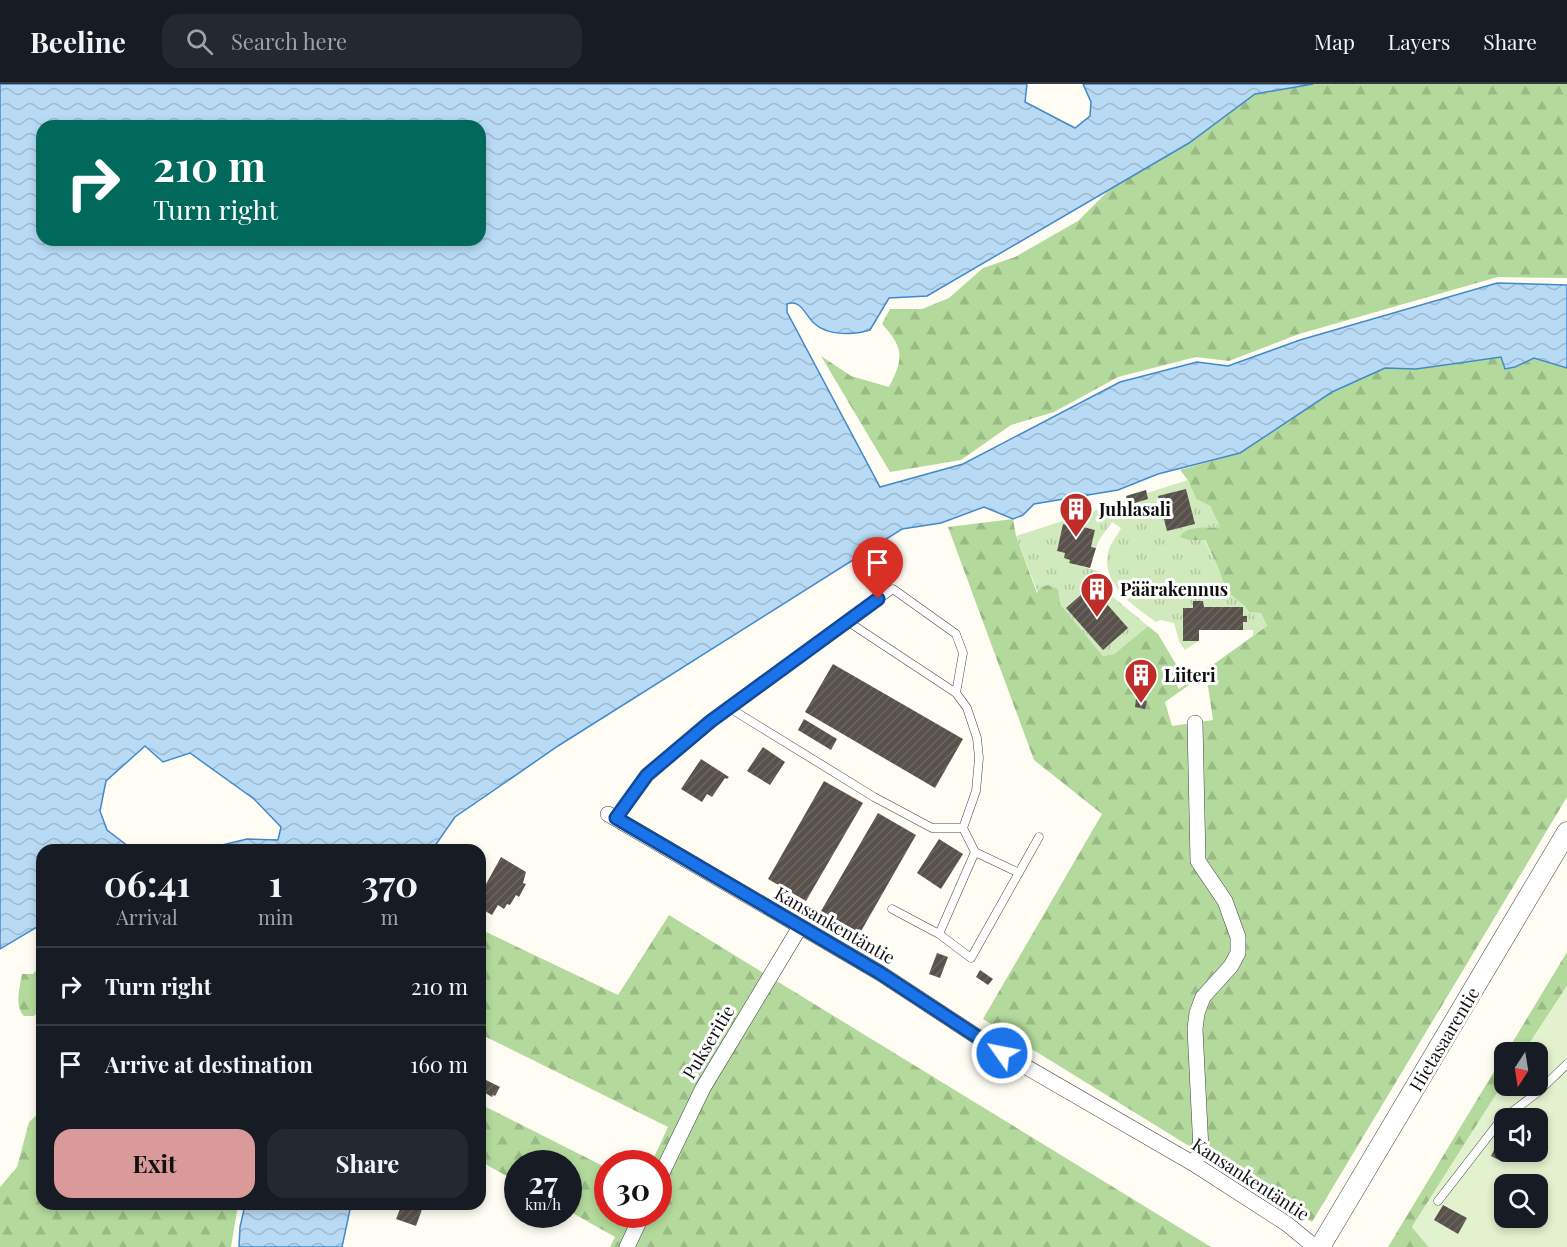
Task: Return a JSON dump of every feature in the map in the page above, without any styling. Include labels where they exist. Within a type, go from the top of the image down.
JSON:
[{"type":"street","points":[[1194,1164],[1201,1150],[1195,1029],[1197,1012],[1206,993],[1231,966],[1238,952],[1238,937],[1225,901],[1198,861],[1195,723]]},
{"type":"street","name":"Kansankentäntie","points":[[612,816],[880,973],[1002,1053],[1194,1164],[1287,1224],[1315,1247]]},
{"type":"street","name":"Hietasaarentie","points":[[1320,1247],[1567,832]]},
{"type":"street","name":"Pukseritie","points":[[672,1152],[703,1088],[800,927]]},
{"type":"street","points":[[627,1247],[636,1228]]},
{"type":"lane","points":[[612,816],[647,775],[728,708],[893,588],[956,634],[963,653],[956,693]]},
{"type":"lane","points":[[848,621],[956,693],[967,708],[979,758],[976,791],[963,828],[975,852],[1019,873]]},
{"type":"lane","points":[[728,708],[874,797],[932,828],[963,828]]},
{"type":"lane","points":[[892,909],[939,934],[971,958],[1039,837]]},
{"type":"lane","points":[[939,934],[975,852]]},
{"type":"lane","points":[[1438,1201],[1500,1121],[1538,1092],[1567,1064]]},
{"type":"green space","points":[[1313,84],[1567,84],[1567,278],[1498,277],[1299,334],[1229,361],[1196,357],[1118,377],[1054,412],[1011,425],[961,460],[890,472],[821,356],[851,376],[889,387],[899,361],[898,347],[882,324],[890,309],[922,309],[949,298],[983,268],[1015,257],[1078,221],[1114,185],[1189,143],[1255,94]]},
{"type":"green space","points":[[1501,357],[1515,367],[1534,357],[1567,368],[1567,797],[1312,1222],[983,1019],[1102,814],[1034,760],[948,527],[1013,519],[1016,536],[1037,593],[1041,587],[1048,585],[1058,589],[1060,604],[1103,656],[1114,654],[1148,626],[1158,634],[1186,681],[1177,686],[1179,689],[1267,626],[1261,613],[1249,612],[1227,592],[1205,540],[1188,540],[1180,537],[1187,530],[1220,527],[1210,506],[1196,499],[1188,480],[1180,470],[1240,453],[1332,392],[1385,368],[1416,369]],"holes":[[[1206,673],[1213,720],[1172,726],[1165,702]]]},
{"type":"green space","points":[[1188,480],[1196,499],[1210,506],[1220,527],[1205,528],[1188,540],[1204,540],[1227,592],[1249,611],[1261,613],[1267,626],[1253,636],[1253,630],[1243,630],[1243,616],[1204,607],[1203,601],[1194,601],[1193,608],[1183,609],[1183,641],[1199,641],[1185,650],[1179,641],[1174,623],[1161,620],[1156,622],[1129,601],[1113,582],[1107,561],[1109,549],[1121,528],[1112,522],[1096,548],[1091,547],[1095,530],[1073,524],[1072,527],[1064,525],[1057,551],[1065,553],[1064,558],[1070,560],[1069,563],[1098,571],[1107,592],[1148,626],[1114,654],[1103,656],[1060,604],[1038,593],[1016,536],[1106,507],[1106,503],[1120,503],[1126,500],[1126,496],[1146,490],[1147,493]]},
{"type":"green space","points":[[669,915],[1211,1247],[610,1247],[615,1237],[599,1228],[672,1228],[672,1150],[657,1150],[668,1127],[486,1037],[486,932],[618,995]]},
{"type":"green space","points":[[1567,952],[1567,986],[1530,1042],[1513,1042]]},
{"type":"green space","points":[[36,970],[36,1014],[24,1016],[18,1002],[22,974],[33,974]]},
{"type":"green space","points":[[1567,986],[1567,1247],[1429,1247],[1412,1227],[1495,1096],[1548,1096],[1548,1042],[1530,1042]]},
{"type":"green space","points":[[1494,1072],[1495,1096],[1412,1227],[1429,1247],[1388,1247]]},
{"type":"green space","points":[[486,1107],[571,1150],[504,1150],[504,1175],[486,1164]]},
{"type":"green space","points":[[36,1116],[36,1210],[237,1210],[231,1247],[0,1247],[0,1187],[17,1167],[29,1122]]},
{"type":"green space","points":[[582,1155],[594,1161],[594,1225],[582,1218]]},
{"type":"water","points":[[0,84],[1027,84],[1025,102],[1075,128],[1090,116],[1091,102],[1083,84],[1313,84],[1255,94],[1189,143],[927,296],[889,298],[870,330],[856,333],[827,331],[815,324],[800,306],[787,304],[787,312],[880,487],[963,464],[1120,382],[1197,362],[1228,366],[1300,340],[1497,283],[1567,285],[1567,368],[1534,358],[1505,369],[1501,357],[1416,369],[1385,368],[1332,392],[1240,453],[1158,474],[1118,490],[1034,504],[1023,515],[1013,519],[984,507],[941,523],[902,529],[558,746],[455,817],[436,844],[226,844],[247,839],[278,840],[281,827],[254,799],[190,753],[163,762],[145,746],[106,781],[100,811],[107,830],[125,844],[36,844],[36,928],[0,949]]},
{"type":"water","points":[[244,1210],[350,1210],[342,1247],[239,1247]]},
{"type":"building","points":[[1186,489],[1195,524],[1167,531],[1158,496]]},
{"type":"building","points":[[1146,490],[1148,499],[1128,505],[1126,496]]},
{"type":"building","points":[[1106,503],[1120,503],[1121,518],[1107,519]]},
{"type":"building","name":"Juhlasali","points":[[1063,524],[1095,530],[1091,547],[1096,548],[1090,568],[1069,563],[1070,560],[1064,558],[1065,553],[1057,551]]},
{"type":"building","name":"Päärakennus","points":[[1091,586],[1128,628],[1103,650],[1066,608]]},
{"type":"building","points":[[1193,601],[1203,601],[1204,607],[1243,607],[1243,616],[1247,616],[1247,622],[1243,622],[1243,630],[1199,630],[1199,641],[1183,641],[1183,608],[1193,608]]},
{"type":"building","points":[[833,664],[963,739],[935,788],[805,712]]},
{"type":"building","name":"Liiteri","points":[[1136,699],[1147,701],[1145,709],[1135,707]]},
{"type":"building","points":[[804,719],[837,739],[831,750],[798,730]]},
{"type":"building","points":[[763,747],[785,762],[770,785],[747,771]]},
{"type":"building","points":[[701,759],[729,777],[725,778],[712,797],[707,794],[702,802],[681,789]]},
{"type":"building","points":[[824,781],[863,803],[806,901],[768,879]]},
{"type":"building","points":[[878,813],[916,835],[860,933],[821,911]]},
{"type":"building","points":[[939,839],[963,854],[941,889],[917,873]]},
{"type":"building","points":[[501,857],[526,872],[523,883],[526,884],[519,897],[516,895],[510,905],[507,904],[504,909],[498,905],[492,915],[486,912],[486,884]]},
{"type":"building","points":[[937,953],[948,957],[940,978],[929,974]]},
{"type":"building","points":[[980,970],[993,979],[988,985],[976,977]]},
{"type":"building","points":[[486,1080],[500,1087],[492,1097],[486,1094]]},
{"type":"building","points":[[1443,1205],[1467,1218],[1458,1234],[1434,1220]]},
{"type":"building","points":[[400,1210],[422,1210],[416,1226],[396,1219]]},
{"type":"place","name":"Juhlasali","points":[[1076,538]]},
{"type":"place","name":"Päärakennus","points":[[1097,618]]},
{"type":"place","name":"Liiteri","points":[[1141,704]]},
{"type":"route","points":[[878,599],[711,721],[647,775],[616,818],[880,973],[1002,1053]]}]
